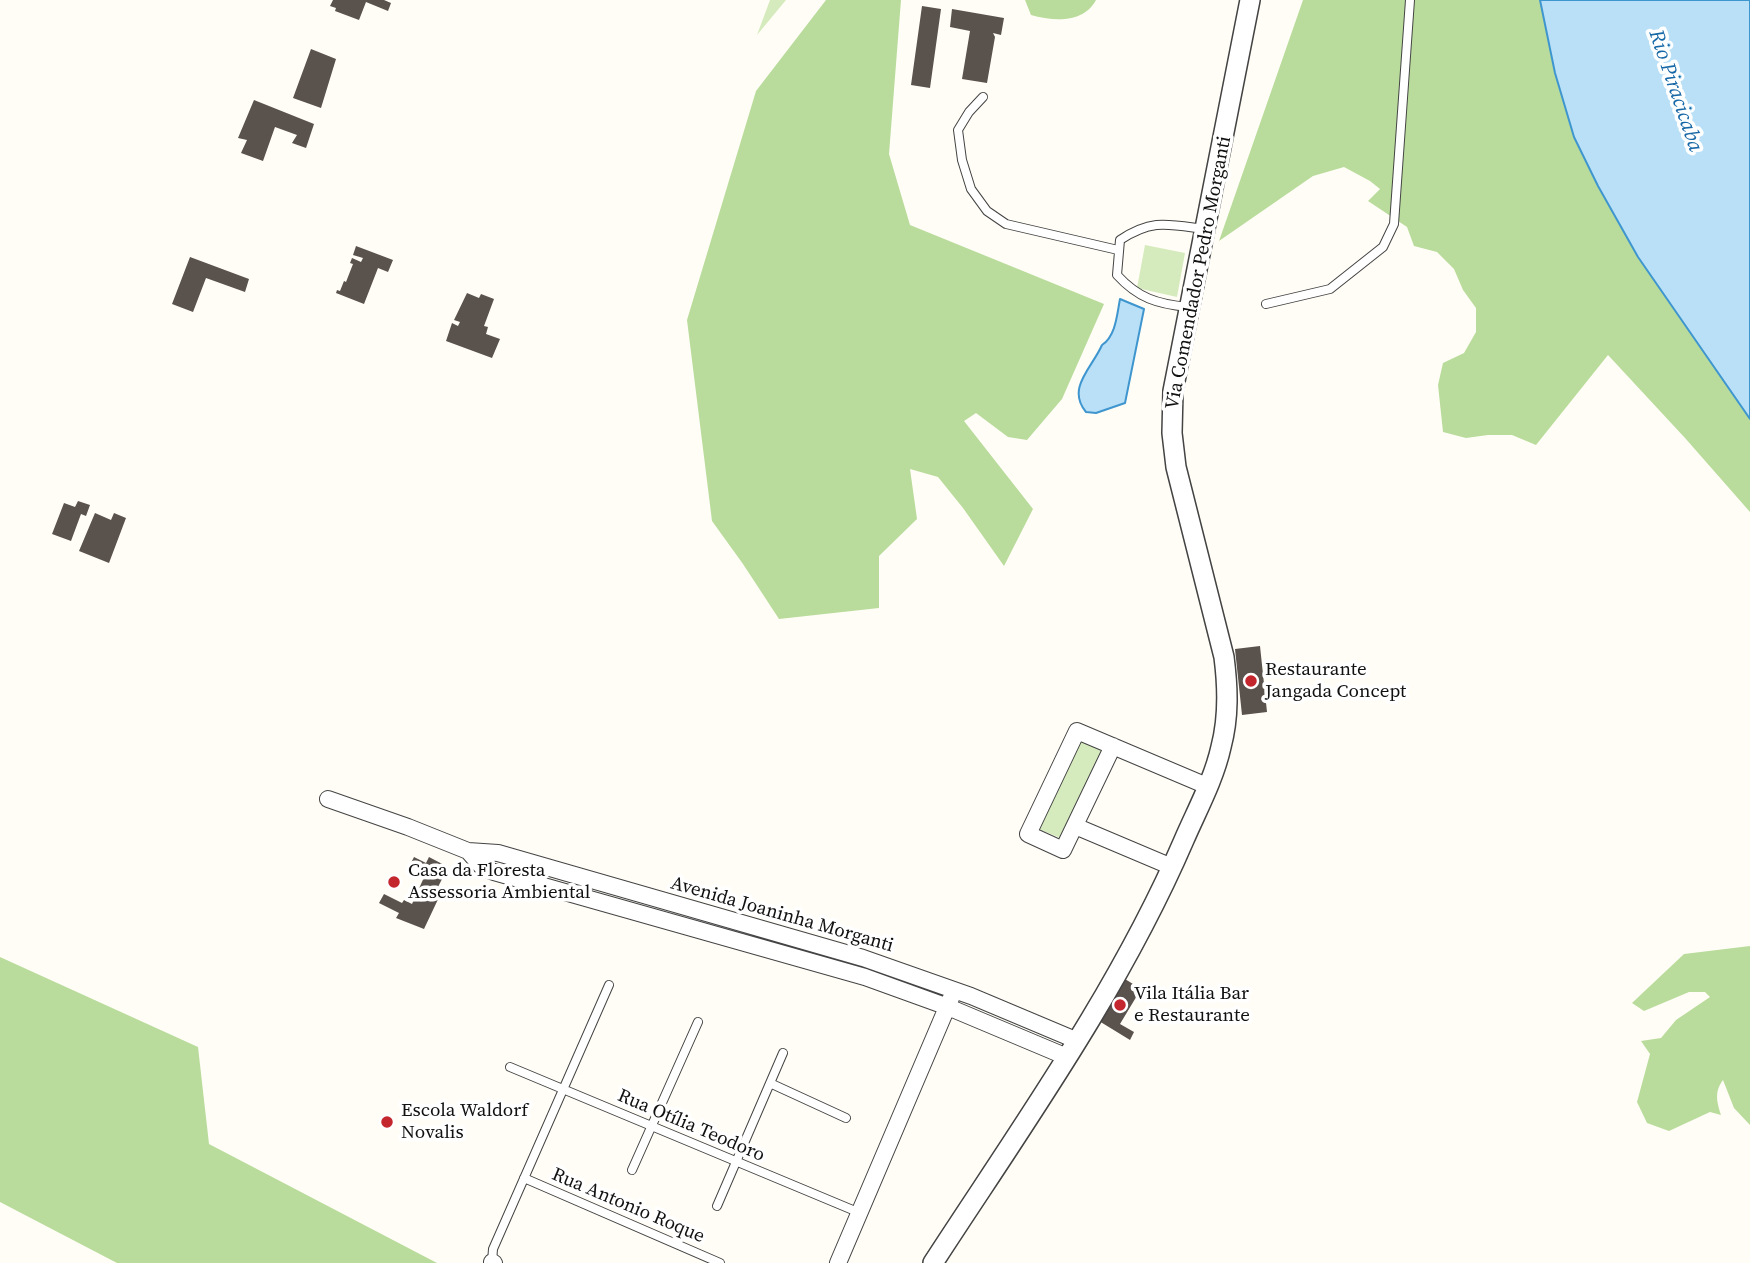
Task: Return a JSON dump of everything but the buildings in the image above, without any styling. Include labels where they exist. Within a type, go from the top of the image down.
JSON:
[{"type":"street","name":"Via Comendador Pedro Morganti","points":[[933,1263],[1072,1049],[1124,962],[1172,867],[1221,748],[1227,718],[1228,688],[1224,657],[1173,450],[1173,391],[1250,0]]},
{"type":"street","points":[[1113,746],[1063,850],[1028,834],[1077,731],[1113,746],[1207,786]]},
{"type":"street","name":"Avenida Joaninha Morganti","points":[[327,799],[408,827],[467,852],[480,850],[498,853],[599,892],[865,977],[1072,1049]]},
{"type":"street","points":[[1074,826],[1172,867]]},
{"type":"street","name":"Avenida Joaninha Morganti","points":[[599,892],[863,958],[954,990],[1072,1049]]},
{"type":"street","points":[[838,1263],[954,990]]},
{"type":"lane","points":[[1266,304],[1330,289],[1383,247],[1389,236],[1394,224],[1410,0]]},
{"type":"lane","points":[[983,97],[969,112],[958,130],[962,160],[971,189],[987,211],[1006,224],[1118,250]]},
{"type":"lane","points":[[1190,307],[1162,304],[1130,289],[1117,275],[1120,240],[1138,228],[1160,223],[1206,229]]},
{"type":"lane","points":[[493,1262],[493,1249],[609,985]]},
{"type":"lane","points":[[632,1170],[698,1022]]},
{"type":"lane","points":[[718,1206],[783,1053]]},
{"type":"lane","name":"Rua Otília Teodoro","points":[[510,1067],[860,1213]]},
{"type":"lane","points":[[772,1084],[846,1118]]},
{"type":"lane","name":"Rua Antonio Roque","points":[[524,1178],[720,1263]]},
{"type":"green space","points":[[770,0],[786,0],[757,35]]},
{"type":"green space","points":[[826,0],[901,0],[889,154],[910,225],[1104,304],[1062,399],[1027,440],[1008,437],[976,413],[964,421],[1033,509],[1004,566],[938,477],[910,469],[917,519],[879,556],[879,608],[779,619],[712,521],[687,320],[756,91]]},
{"type":"green space","points":[[1025,0],[1096,0],[1090,8],[1076,17],[1049,19],[1031,15]]},
{"type":"green space","points":[[1303,0],[1550,0],[1750,399],[1750,512],[1608,355],[1536,445],[1512,435],[1466,438],[1443,432],[1438,385],[1443,363],[1464,353],[1476,332],[1476,308],[1463,290],[1454,269],[1437,252],[1414,246],[1407,227],[1368,201],[1380,189],[1344,167],[1313,176],[1219,241]]},
{"type":"green space","points":[[1145,245],[1185,253],[1177,297],[1137,288]]},
{"type":"green space","points":[[1079,737],[1107,749],[1063,839],[1036,828]]},
{"type":"green space","points":[[1750,946],[1750,1125],[1734,1108],[1723,1080],[1717,1093],[1721,1115],[1710,1112],[1669,1131],[1647,1123],[1637,1102],[1650,1054],[1641,1041],[1661,1038],[1676,1020],[1710,997],[1705,992],[1689,992],[1644,1011],[1632,1003],[1684,954]]},
{"type":"green space","points":[[0,957],[198,1047],[209,1144],[437,1263],[117,1263],[0,1202]]},
{"type":"water","name":"Rio Piracicaba","points":[[1540,0],[1750,0],[1750,419],[1638,257],[1598,186],[1574,137],[1555,73]]},
{"type":"water","points":[[1120,299],[1144,309],[1125,403],[1096,413],[1086,412],[1079,395],[1080,386],[1113,330]]},
{"type":"place","name":"Restaurante Jangada Concept","points":[[1251,681]]},
{"type":"place","name":"Casa da Floresta Assessoria Ambiental","points":[[394,882]]},
{"type":"place","name":"Vila Itália Bar e Restaurante","points":[[1120,1005]]},
{"type":"place","name":"Escola Waldorf Novalis","points":[[387,1122]]}]
